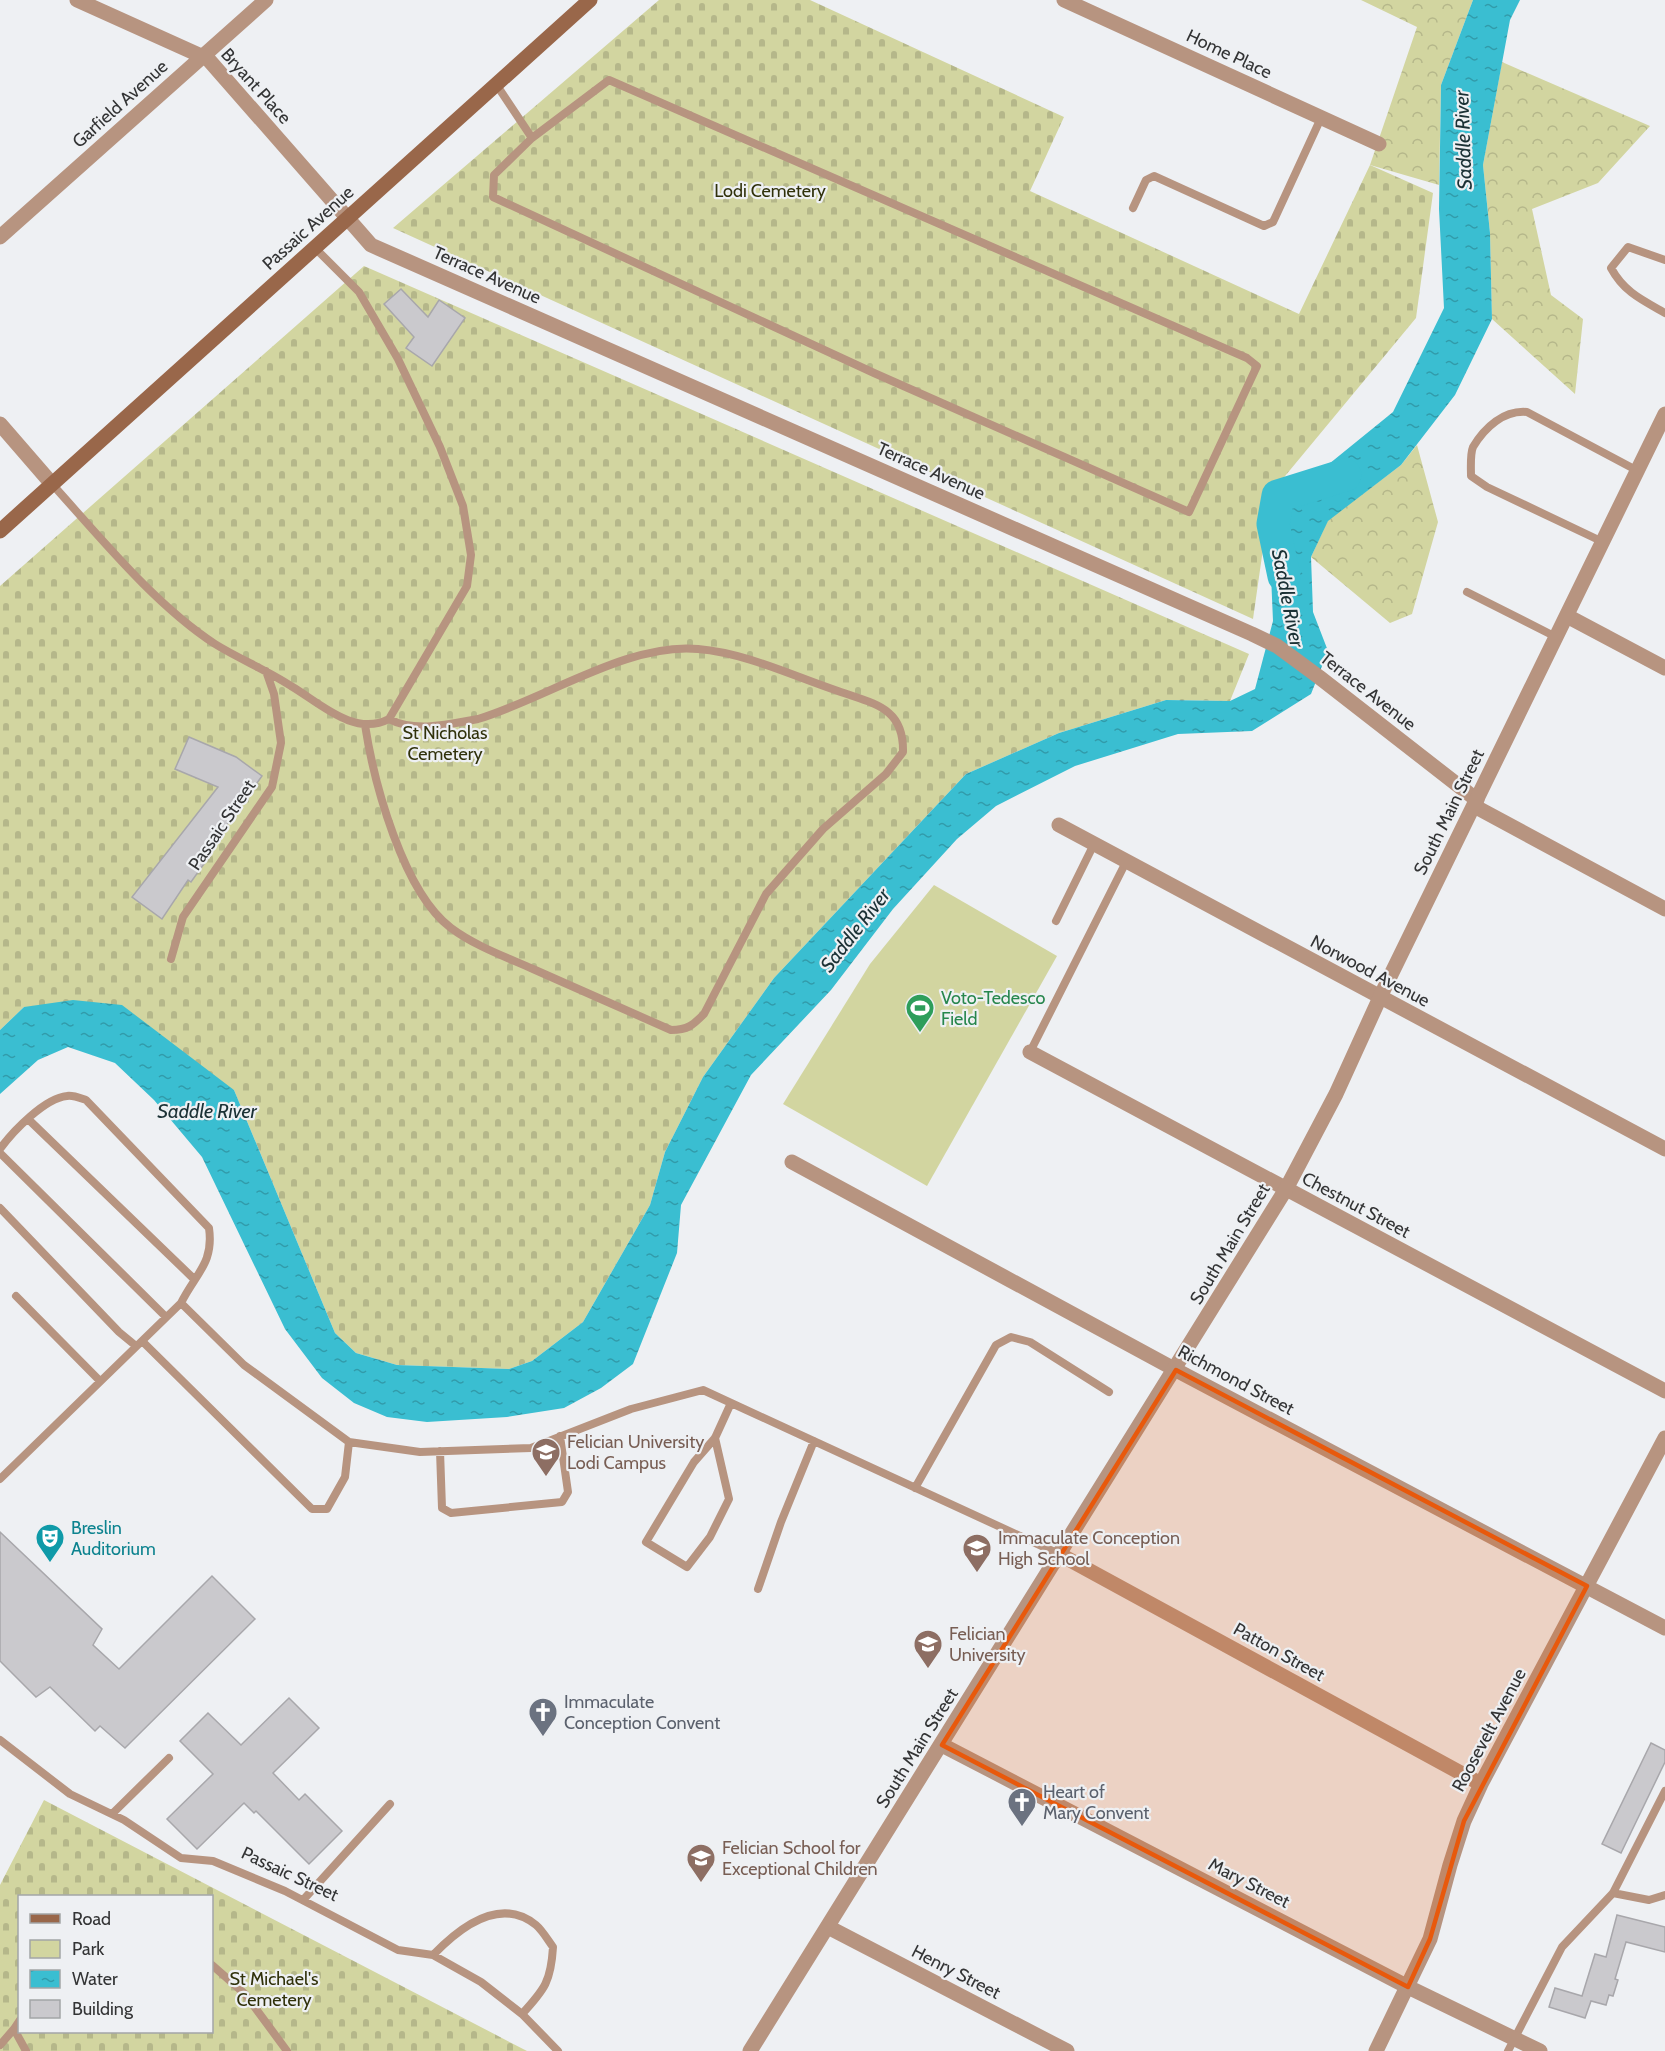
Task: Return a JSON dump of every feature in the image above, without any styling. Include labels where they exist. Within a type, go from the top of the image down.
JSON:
[{"type":"main road","name":"Passaic Avenue","points":[[52,484],[590,0]]},
{"type":"main road","points":[[0,531],[52,484]]},
{"type":"street","name":"Bryant Place","points":[[77,0],[203,56],[347,219]]},
{"type":"street","name":"Garfield Avenue","points":[[0,237],[266,0]]},
{"type":"street","name":"Home Place","points":[[1064,0],[1379,144]]},
{"type":"street","name":"Terrace Avenue","points":[[347,219],[371,245],[1276,646],[1319,677],[1475,803],[1665,909]]},
{"type":"street","name":"South Main Street","points":[[750,2051],[1176,1370],[1286,1189],[1336,1094],[1380,999],[1664,417]]},
{"type":"street","points":[[0,424],[52,484]]},
{"type":"street","points":[[1567,616],[1665,668]]},
{"type":"street","name":"Norwood Avenue","points":[[1059,825],[1380,999],[1665,1149]]},
{"type":"street","name":"Chestnut Street","points":[[1030,1052],[1665,1391]]},
{"type":"street","name":"Richmond Street","points":[[792,1162],[1176,1370],[1665,1628]]},
{"type":"street","name":"Roosevelt Avenue","points":[[1376,2051],[1430,1939],[1453,1854],[1481,1784],[1665,1438]]},
{"type":"street","name":"Patton Street","points":[[1059,1554],[1481,1784]]},
{"type":"street","name":"Mary Street","points":[[942,1745],[1408,1988],[1510,2045],[1540,2051]]},
{"type":"street","name":"Henry Street","points":[[828,1927],[1067,2051]]},
{"type":"lane","points":[[609,80],[1247,358],[1257,366],[1190,512],[874,373],[493,197],[494,175],[532,138],[609,80]]},
{"type":"lane","points":[[496,84],[532,138]]},
{"type":"lane","points":[[1133,208],[1146,180],[1154,176],[1264,226],[1269,225],[1321,118]]},
{"type":"lane","points":[[1665,260],[1628,247],[1611,268],[1629,293],[1665,313]]},
{"type":"lane","points":[[52,484],[119,558],[177,614],[214,643],[266,671],[348,721],[377,725],[388,719],[467,586],[471,555],[463,506],[431,427],[398,359],[359,292],[315,248]]},
{"type":"lane","points":[[1603,542],[1487,488],[1471,476],[1472,448],[1502,415],[1514,411],[1527,412],[1638,471]]},
{"type":"lane","points":[[1467,592],[1556,637]]},
{"type":"lane","points":[[365,725],[377,786],[406,870],[428,903],[450,928],[485,947],[671,1030],[683,1030],[693,1026],[704,1014],[766,894],[823,829],[898,762],[903,752],[901,727],[884,708],[756,663],[698,648],[675,649],[635,656],[499,712],[452,724],[401,726],[388,719]]},
{"type":"lane","name":"Passaic Street","points":[[171,959],[183,917],[272,787],[281,743],[274,694],[266,671]]},
{"type":"lane","points":[[1056,921],[1094,844]]},
{"type":"lane","points":[[1030,1052],[1126,862]]},
{"type":"lane","points":[[0,1479],[181,1303],[193,1278],[208,1261],[211,1251],[209,1228],[86,1100],[70,1095],[56,1098],[12,1131],[0,1151],[166,1317]]},
{"type":"lane","points":[[28,1119],[193,1278]]},
{"type":"lane","points":[[0,1208],[119,1332],[139,1344],[312,1509],[327,1509],[345,1477],[349,1442]]},
{"type":"lane","points":[[16,1296],[100,1381]]},
{"type":"lane","points":[[181,1303],[244,1365],[349,1442],[420,1452],[531,1448],[631,1409],[703,1390],[1059,1554]]},
{"type":"lane","points":[[915,1488],[996,1345],[1011,1337],[1030,1342],[1109,1392]]},
{"type":"lane","points":[[715,1438],[729,1499],[710,1537],[687,1567],[646,1542],[694,1462],[715,1438],[731,1403]]},
{"type":"lane","points":[[440,1452],[442,1508],[451,1513],[562,1502],[568,1492],[560,1436]]},
{"type":"lane","points":[[758,1588],[780,1522],[814,1441]]},
{"type":"lane","name":"Passaic Street","points":[[0,1740],[69,1794],[112,1814],[181,1858],[213,1861],[304,1899],[398,1950],[433,1955],[481,1982],[522,2014],[558,2051]]},
{"type":"lane","points":[[112,1814],[169,1758]]},
{"type":"lane","points":[[1510,2045],[1562,1947],[1613,1893],[1665,1791]]},
{"type":"lane","points":[[304,1899],[390,1804]]},
{"type":"lane","points":[[1613,1893],[1649,1900],[1665,1895]]},
{"type":"lane","points":[[433,1955],[452,1936],[476,1918],[512,1913],[536,1924],[553,1947],[552,1972],[541,1993],[522,2014]]},
{"type":"lane","points":[[213,1966],[244,1994],[287,2051]]},
{"type":"lane","points":[[0,2045],[18,2023]]},
{"type":"lane","points":[[14,2030],[27,2051]]},
{"type":"highlighted area","points":[[1176,1370],[1587,1586],[1464,1821],[1430,1939],[1408,1987],[942,1745]]},
{"type":"green space","name":"Lodi Cemetery","points":[[659,0],[810,0],[1064,117],[1030,191],[1299,314],[1370,165],[1433,193],[1416,318],[1271,493],[1253,619],[393,228]]},
{"type":"green space","points":[[1361,0],[1473,0],[1441,85],[1439,185],[1370,165],[1417,27]]},
{"type":"green space","points":[[1502,62],[1650,126],[1598,183],[1532,209],[1551,295],[1583,319],[1575,394],[1492,319],[1490,233],[1483,165]]},
{"type":"green space","name":"St Nicholas Cemetery","points":[[364,266],[1249,654],[1230,701],[1166,700],[1059,733],[966,774],[774,978],[703,1077],[665,1152],[650,1205],[583,1322],[532,1361],[509,1369],[397,1365],[356,1353],[335,1333],[234,1090],[24,1007],[0,1030],[0,586]]},
{"type":"green space","points":[[1417,445],[1438,522],[1412,614],[1390,623],[1311,557],[1328,520],[1401,465]]},
{"type":"green space","name":"Voto-Tedesco Field","points":[[934,885],[1057,956],[927,1186],[783,1104],[870,964]]},
{"type":"green space","name":"St Michael's Cemetery","points":[[44,1800],[527,2051],[0,2051],[0,1885]]},
{"type":"water","name":"Saddle River","points":[[1473,0],[1520,0],[1510,20],[1483,165],[1490,233],[1492,319],[1455,395],[1401,465],[1328,521],[1311,557],[1313,612],[1328,651],[1311,694],[1252,731],[1178,734],[1075,766],[996,806],[957,839],[893,909],[831,990],[751,1075],[681,1205],[677,1253],[633,1364],[601,1388],[564,1408],[507,1417],[427,1422],[387,1417],[354,1403],[322,1378],[285,1329],[202,1157],[154,1100],[115,1063],[68,1047],[38,1060],[0,1094],[0,1030],[24,1007],[73,1000],[122,1005],[234,1090],[335,1333],[356,1353],[397,1365],[509,1369],[532,1361],[583,1322],[650,1205],[665,1152],[703,1077],[774,978],[966,774],[1059,733],[1166,700],[1230,701],[1255,689],[1273,621],[1271,575],[1275,527],[1292,494],[1393,412],[1444,308],[1439,209],[1441,85]]},
{"type":"building","points":[[401,289],[428,317],[439,300],[465,318],[432,366],[406,348],[414,337],[384,304]]},
{"type":"building","points":[[189,737],[236,757],[262,776],[203,858],[206,861],[191,882],[188,880],[162,919],[132,897],[218,787],[175,769]]},
{"type":"building","points":[[0,1532],[102,1629],[93,1645],[119,1669],[212,1576],[255,1619],[125,1748],[100,1726],[95,1731],[50,1687],[36,1697],[0,1661]]},
{"type":"building","points":[[289,1698],[319,1728],[273,1773],[299,1800],[305,1794],[342,1831],[309,1864],[256,1811],[254,1813],[244,1803],[197,1849],[167,1819],[213,1774],[180,1741],[208,1713],[241,1745]]},
{"type":"building","points":[[1651,1743],[1665,1750],[1665,1762],[1621,1853],[1602,1844]]},
{"type":"building","points":[[1617,1915],[1665,1927],[1665,1952],[1626,1942],[1615,1979],[1618,1980],[1613,1996],[1609,1995],[1606,2005],[1591,2001],[1585,2018],[1549,2007],[1555,1988],[1582,1996],[1595,1954],[1606,1957]]},
{"type":"waterway","name":"Saddle River","points":[[1284,576],[1273,524],[1278,496],[1345,475]]},
{"type":"place","name":"Voto-Tedesco Field","points":[[920,1034]]},
{"type":"place","name":"Felician University Lodi Campus","points":[[546,1478]]},
{"type":"place","name":"Breslin Auditorium","points":[[50,1564]]},
{"type":"place","name":"Immaculate Conception High School","points":[[977,1574]]},
{"type":"place","name":"Felician University","points":[[928,1670]]},
{"type":"place","name":"Immaculate Conception Convent","points":[[543,1738]]},
{"type":"place","name":"Heart of Mary Convent","points":[[1022,1828]]},
{"type":"place","name":"Felician School for Exceptional Children","points":[[701,1884]]}]
